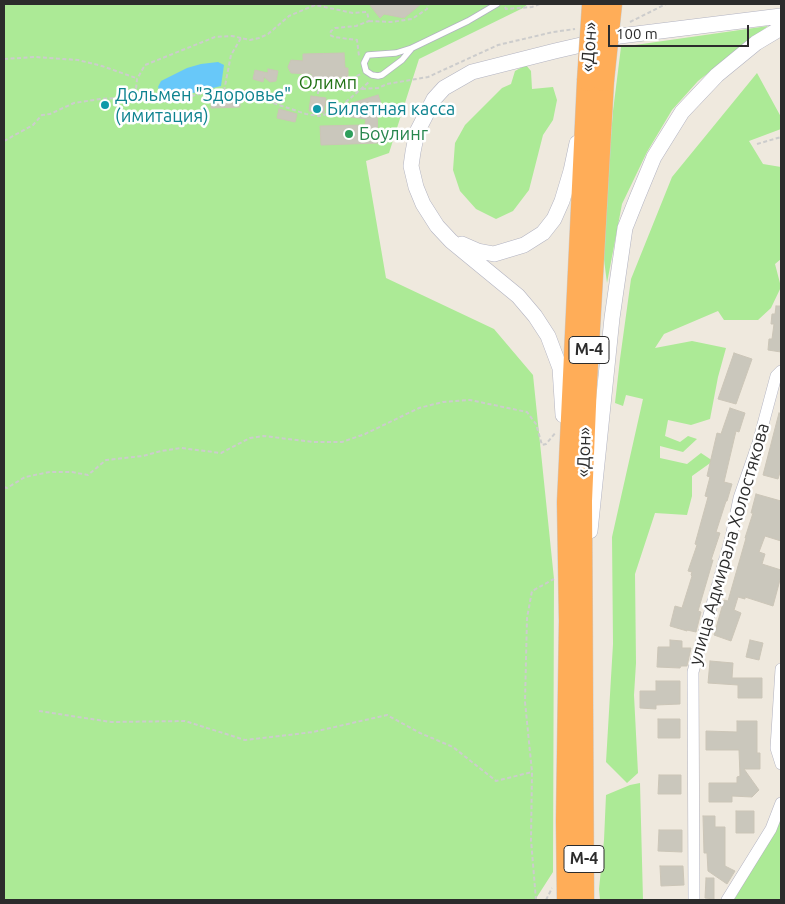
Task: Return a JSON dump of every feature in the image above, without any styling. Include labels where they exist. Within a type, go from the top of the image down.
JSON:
[{"type":"highway","name":"«Дон»","points":[[584,900],[582,501],[587,382],[592,4]]},
{"type":"highway","name":"«Дон»","points":[[567,900],[567,502],[592,88],[612,4]]},
{"type":"main road","points":[[567,502],[560,368],[548,336],[535,316],[518,296],[451,241],[437,226],[423,204],[416,187],[411,166],[417,132],[434,99],[444,88],[454,81],[488,67],[620,36],[781,16]]},
{"type":"main road","points":[[583,620],[612,318],[625,228],[654,157],[682,112],[717,75],[756,43],[781,28]]},
{"type":"main road","points":[[423,204],[447,234],[478,251],[494,254],[524,245],[543,233],[554,219],[562,200],[592,88]]},
{"type":"street","name":"улица Адмирала Холостякова","points":[[694,900],[693,672],[731,537],[739,498],[758,443],[776,376],[781,371]]},
{"type":"street","points":[[781,669],[776,748],[781,764]]},
{"type":"street","points":[[726,900],[771,829],[781,803]]},
{"type":"lane","points":[[412,48],[402,60],[382,75],[372,75],[366,71],[364,63],[368,55],[396,53],[412,48],[468,21],[497,4]]},
{"type":"path","points":[[359,60],[356,40],[334,38],[330,35],[335,28],[356,26],[369,21],[390,22],[412,19],[427,9],[428,4]]},
{"type":"path","points":[[502,4],[506,9],[532,7],[540,4]]},
{"type":"path","points":[[658,4],[659,8]]},
{"type":"path","points":[[625,24],[666,4]]},
{"type":"path","points":[[135,99],[137,79],[145,65],[216,37],[232,36],[250,40],[259,38],[268,34],[288,16],[315,5],[353,13],[367,12],[369,21]]},
{"type":"path","points":[[224,90],[231,55],[241,38]]},
{"type":"path","points":[[358,53],[366,52]]},
{"type":"path","points":[[4,59],[35,56],[78,60],[102,66],[137,79]]},
{"type":"path","points":[[360,67],[360,74],[369,82]]},
{"type":"path","points":[[312,80],[349,80],[360,74]]},
{"type":"path","points":[[4,141],[33,125],[42,115],[50,114],[74,103],[100,99],[116,98],[126,101],[135,99],[167,102],[224,90],[240,92],[306,114],[318,116],[328,114],[339,108],[369,82],[372,75]]},
{"type":"path","points":[[362,89],[378,88],[387,84],[428,77]]},
{"type":"path","points":[[318,94],[319,80]]},
{"type":"path","points":[[757,144],[781,137]]},
{"type":"path","points":[[4,487],[7,488],[24,477],[50,472],[72,472],[88,475],[106,460],[143,456],[161,451],[181,448],[221,453],[238,446],[250,438],[264,436],[313,442],[342,442],[365,434],[419,408],[443,402],[470,400],[527,412],[536,424],[542,445],[546,444],[564,422]]},
{"type":"path","points":[[536,900],[532,840],[532,772],[525,702],[527,618],[532,592],[554,579]]},
{"type":"path","points":[[39,711],[110,722],[185,721],[245,740],[313,732],[387,716],[452,747],[496,781],[532,772]]},
{"type":"green space","name":"Олимп","points":[[4,4],[528,4],[419,59],[389,153],[366,161],[386,278],[494,329],[533,375],[554,579],[553,872],[535,900],[4,900]]},
{"type":"green space","points":[[768,26],[698,81],[672,110],[647,152],[622,204],[607,283],[602,244],[613,111],[621,47]]},
{"type":"green space","points":[[526,65],[531,71],[532,89],[553,87],[557,100],[553,120],[543,135],[529,190],[513,211],[496,219],[476,209],[460,191],[453,170],[455,143],[465,125],[502,88],[511,84],[515,71]]},
{"type":"green space","points":[[757,73],[781,117],[781,129],[749,141],[763,164],[781,167],[781,259],[775,264],[781,287],[771,308],[758,320],[724,320],[718,311],[664,334],[655,348],[692,341],[726,348],[710,419],[691,425],[668,420],[665,436],[680,442],[688,436],[697,439],[683,452],[660,446],[660,458],[687,464],[701,453],[713,461],[692,476],[692,496],[687,515],[655,513],[635,574],[636,663],[634,695],[638,773],[627,783],[606,762],[613,644],[612,537],[643,399],[626,395],[623,406],[615,403],[631,279],[672,177]]},
{"type":"green space","points":[[640,783],[643,900],[600,900],[599,889],[606,795]]},
{"type":"green space","points":[[781,814],[781,900],[734,900]]},
{"type":"water","points":[[218,62],[224,65],[221,86],[189,94],[162,96],[158,87],[161,81],[187,68]]},
{"type":"building","points":[[369,4],[421,4],[404,18],[384,14],[380,18]]},
{"type":"building","points":[[344,53],[348,77],[312,78],[312,74],[291,73],[288,67],[291,60],[303,61],[303,54]]},
{"type":"building","points":[[268,69],[278,71],[276,81],[270,82],[264,77],[263,82],[253,79],[255,70],[268,73]]},
{"type":"building","points":[[239,94],[240,107],[211,108],[211,95]]},
{"type":"building","name":"Боулинг","points":[[378,95],[381,103],[377,105],[378,143],[321,145],[320,126],[365,125],[366,119],[330,114],[352,103]]},
{"type":"building","points":[[311,96],[326,98],[324,113],[309,111]]},
{"type":"building","points":[[279,109],[297,114],[295,122],[277,118]]},
{"type":"building","points":[[776,306],[781,306],[781,352],[768,350],[774,324],[771,324],[772,314],[775,314]]},
{"type":"building","points":[[734,353],[752,359],[736,404],[718,399]]},
{"type":"building","points":[[730,408],[745,413],[739,432],[736,431],[724,482],[732,484],[716,532],[720,533],[698,611],[701,612],[696,632],[687,631],[670,626],[675,606],[682,608],[692,576],[692,572],[688,571],[697,545],[695,544],[708,497],[705,496],[710,477],[707,476],[717,433],[721,434]]},
{"type":"building","points":[[779,413],[781,414],[781,469],[778,479],[763,475]]},
{"type":"building","points":[[756,494],[781,501],[781,541],[765,536],[759,552],[765,554],[762,564],[781,570],[781,576],[773,606],[745,597],[745,599],[738,597],[734,610],[741,613],[731,641],[714,635],[724,600],[728,601],[753,513],[751,513]]},
{"type":"building","points":[[670,640],[682,641],[682,648],[691,648],[687,666],[681,666],[680,668],[657,667],[658,647],[670,647]]},
{"type":"building","points":[[750,640],[763,643],[759,660],[746,657]]},
{"type":"building","points":[[710,661],[733,663],[732,678],[762,678],[762,698],[738,698],[738,685],[708,683]]},
{"type":"building","points":[[656,681],[680,681],[680,704],[656,705],[656,709],[640,708],[640,691],[656,691]]},
{"type":"building","points":[[658,719],[680,719],[680,738],[658,738]]},
{"type":"building","points":[[737,721],[757,721],[757,753],[760,753],[760,769],[744,769],[759,790],[752,797],[732,796],[732,802],[709,802],[709,783],[737,783],[737,777],[740,776],[739,750],[706,750],[706,731],[737,732]]},
{"type":"building","points":[[659,775],[681,775],[681,794],[658,794]]},
{"type":"building","points":[[736,811],[754,811],[754,833],[736,833]]},
{"type":"building","points":[[703,816],[715,816],[715,827],[725,827],[725,866],[735,871],[727,884],[708,871],[707,853],[704,853]]},
{"type":"building","points":[[659,830],[682,830],[682,852],[658,851]]},
{"type":"building","points":[[660,866],[683,866],[684,885],[661,886]]},
{"type":"building","points":[[706,878],[714,878],[714,899],[705,898]]},
{"type":"place","name":"Дольмен \"Здоровье\" (имитация)","points":[[105,105]]},
{"type":"place","name":"Билетная касса","points":[[317,109]]},
{"type":"place","name":"Боулинг","points":[[349,134]]}]
